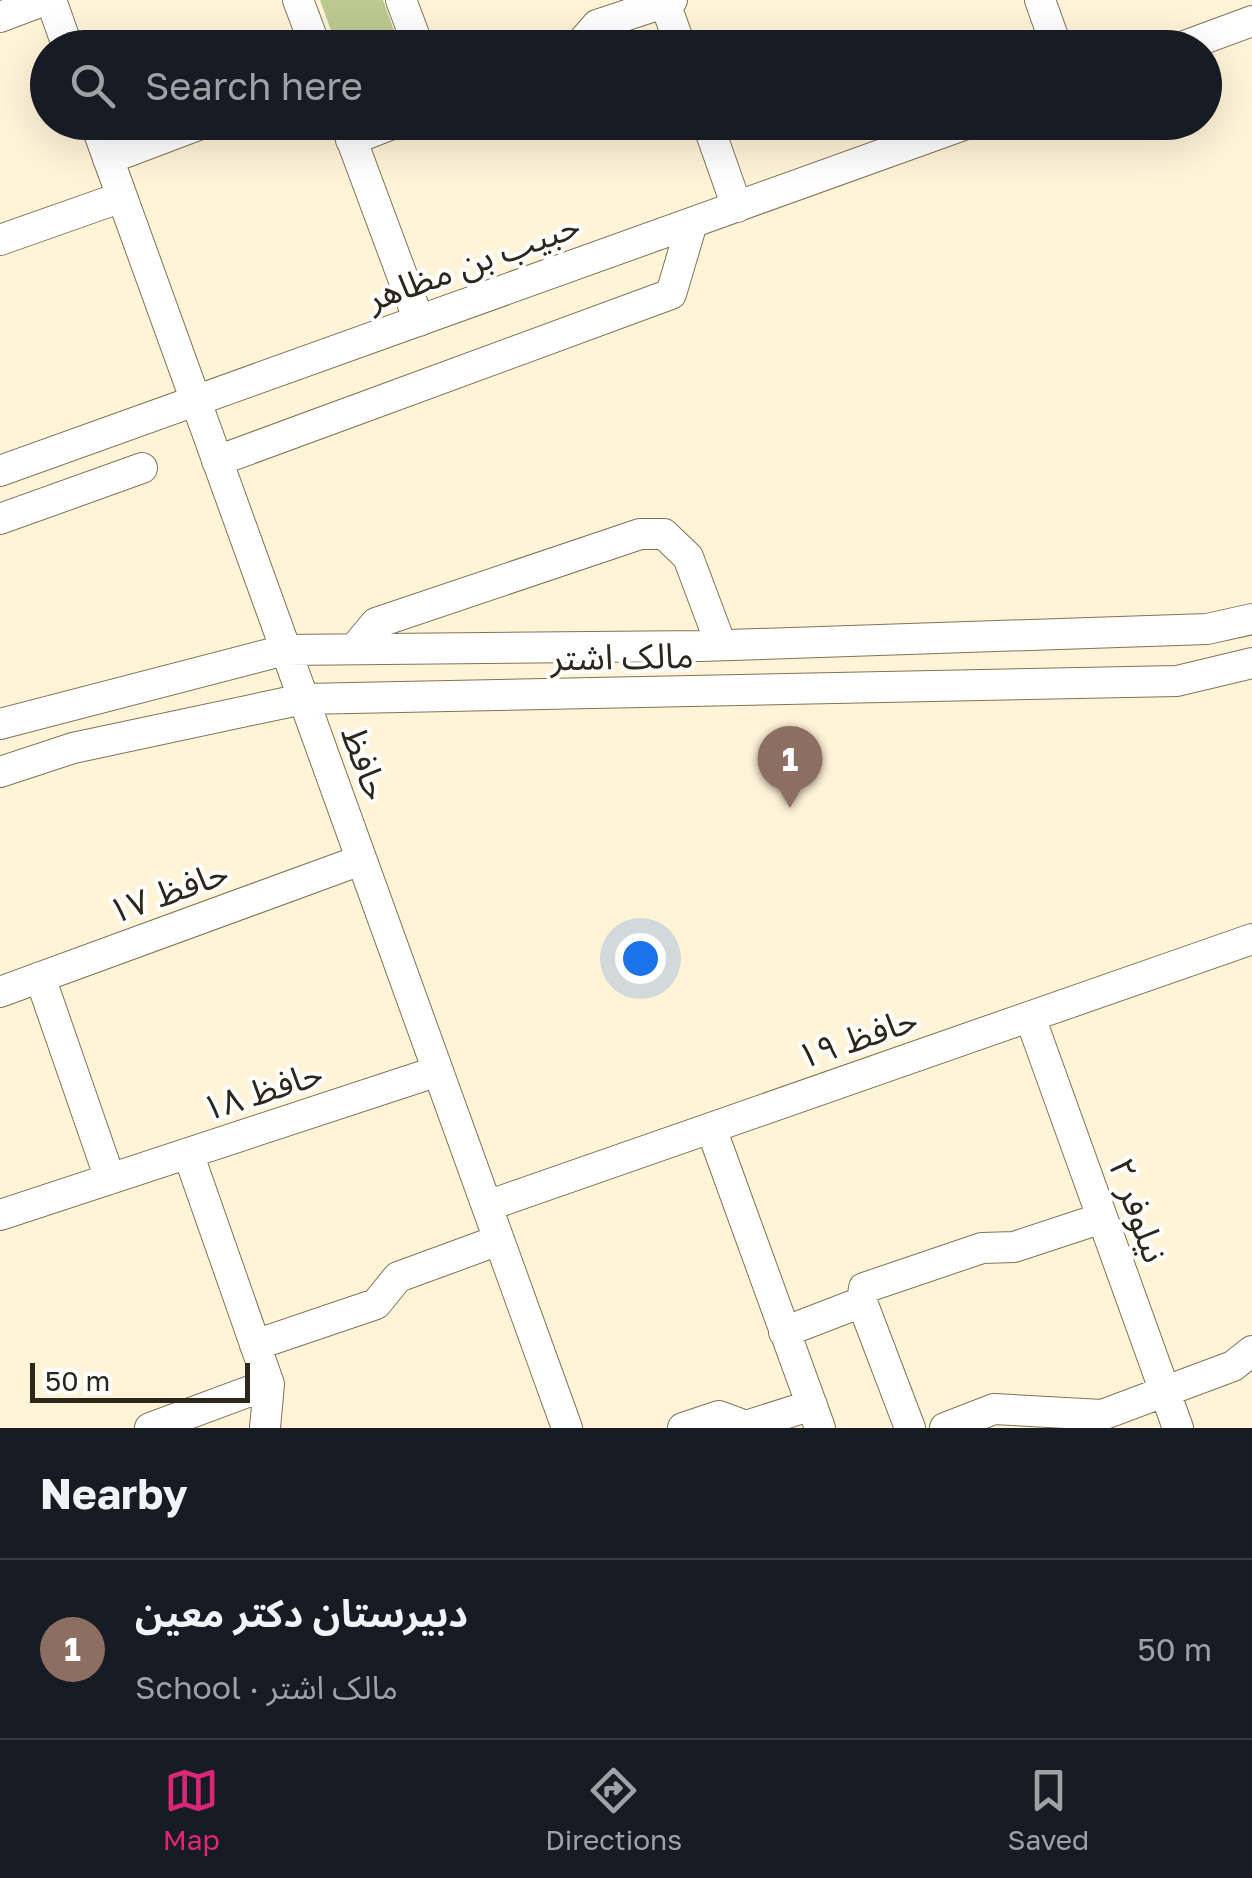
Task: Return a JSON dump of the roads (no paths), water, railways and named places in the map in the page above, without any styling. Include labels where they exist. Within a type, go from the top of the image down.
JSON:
[{"type":"street","points":[[0,17],[48,0],[60,30]]},
{"type":"street","points":[[298,0],[309,30]]},
{"type":"street","points":[[402,0],[413,30]]},
{"type":"street","points":[[1040,0],[1051,30]]},
{"type":"street","points":[[593,30],[667,1],[676,30]]},
{"type":"street","points":[[1222,31],[1252,20]]},
{"type":"street","name":"حافظ","points":[[101,140],[566,1428]]},
{"type":"street","points":[[108,159],[158,140]]},
{"type":"street","points":[[351,140],[419,321]]},
{"type":"street","points":[[713,140],[737,207]]},
{"type":"street","name":"حبیب بن مظاهر","points":[[0,471],[922,140]]},
{"type":"street","points":[[0,240],[122,197]]},
{"type":"street","points":[[217,461],[670,294],[692,223]]},
{"type":"street","points":[[0,519],[142,468]]},
{"type":"street","points":[[354,649],[376,623],[640,534],[664,534],[688,557],[722,646]]},
{"type":"street","name":"مالک اشتر","points":[[0,724],[285,650],[722,646],[1207,628],[1252,619]]},
{"type":"street","name":"مالک اشتر","points":[[0,772],[72,748],[303,698],[1177,681],[1252,663]]},
{"type":"street","name":"حافظ ۱۷","points":[[0,992],[361,860]]},
{"type":"street","name":"حافظ ۱۹","points":[[486,1206],[1252,939]]},
{"type":"street","points":[[40,977],[110,1179]]},
{"type":"street","name":"نیلوفر ۲","points":[[1030,1016],[1178,1428]]},
{"type":"street","name":"حافظ ۱۸","points":[[0,1214],[438,1072]]},
{"type":"street","points":[[684,1428],[719,1416],[746,1426],[816,1417],[712,1128]]},
{"type":"street","points":[[188,1153],[269,1384],[264,1428]]},
{"type":"street","points":[[910,1428],[862,1302],[864,1288],[982,1248],[1014,1247],[1102,1218]]},
{"type":"street","points":[[255,1345],[376,1304],[398,1277],[499,1240]]},
{"type":"street","points":[[784,1332],[862,1302]]},
{"type":"street","points":[[945,1428],[994,1410],[1102,1415],[1233,1366],[1252,1351]]},
{"type":"street","points":[[150,1428],[269,1384]]},
{"type":"place","name":"دبیرستان دکتر معین","points":[[790,808]]}]
